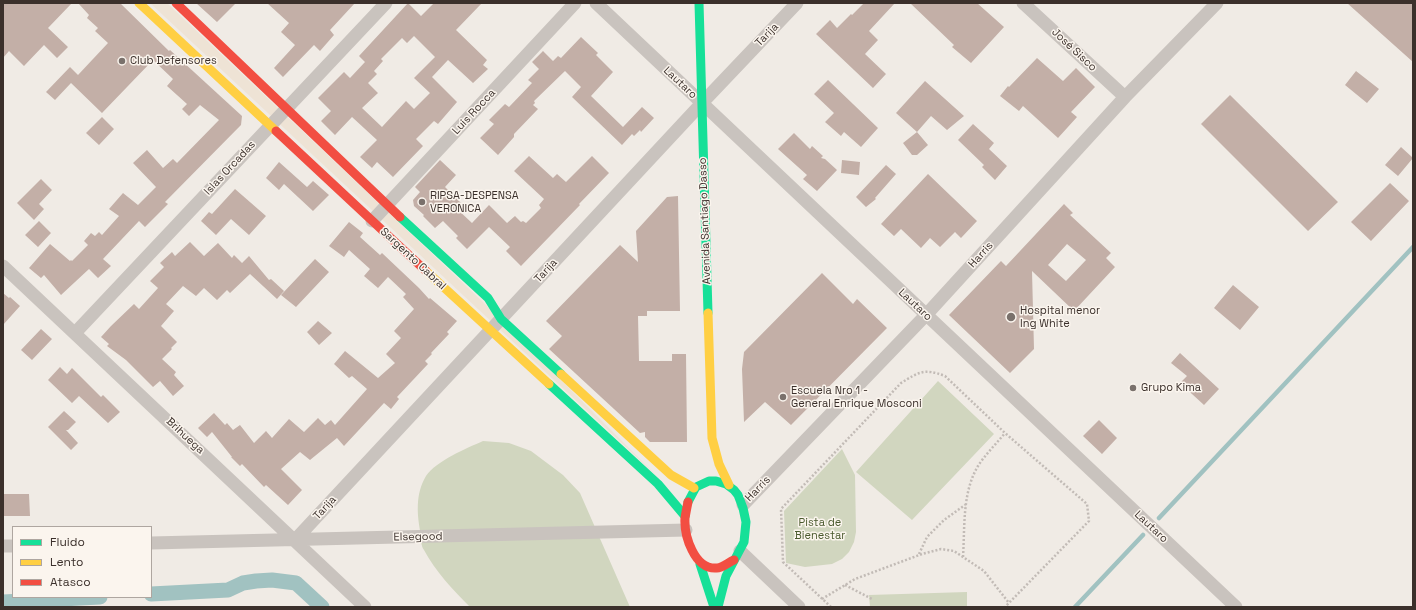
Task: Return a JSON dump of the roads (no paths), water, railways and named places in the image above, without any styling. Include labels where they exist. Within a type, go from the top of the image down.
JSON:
[{"type":"street","name":"Sargento Cabral","points":[[139,3],[490,331],[658,484],[685,516]]},
{"type":"street","name":"Sargento Cabral","points":[[176,3],[387,205],[488,298],[501,319],[671,474],[697,486]]},
{"type":"street","name":"Islas Orcadas","points":[[75,333],[386,3]]},
{"type":"street","name":"Luis Rocca","points":[[372,220],[575,3]]},
{"type":"street","name":"Lautaro","points":[[596,3],[1236,607]]},
{"type":"street","name":"Avenida Santiago Dasso","points":[[699,3],[712,438],[708,461]]},
{"type":"street","name":"Tarija","points":[[295,540],[797,3]]},
{"type":"street","name":"José Sisco","points":[[1023,3],[1125,97]]},
{"type":"street","name":"Harris","points":[[743,505],[926,315],[1125,97],[1217,3]]},
{"type":"street","name":"Brihuega","points":[[3,266],[365,607]]},
{"type":"street","name":"Avenida Santiago Dasso","points":[[712,438],[719,464],[729,485],[740,498],[743,505],[746,529],[744,542],[727,573],[718,607]]},
{"type":"street","points":[[705,474],[690,495],[685,516],[686,530],[691,548],[707,581],[714,607]]},
{"type":"street","points":[[697,486],[708,481],[716,481],[729,485]]},
{"type":"street","name":"Elsegood","points":[[152,543],[686,530]]},
{"type":"street","points":[[700,564],[718,568],[727,566],[737,556],[799,607]]},
{"type":"waterway","points":[[1159,518],[1413,247]]},
{"type":"waterway","points":[[1075,607],[1143,535]]},
{"type":"waterway","points":[[152,594],[228,590],[243,583],[272,580],[296,583],[322,607]]},
{"type":"waterway","points":[[3,602],[81,598]]},
{"type":"place","name":"Club Defensores","points":[[122,61]]},
{"type":"place","name":"RIPSA-DESPENSA VERONICA","points":[[422,202]]},
{"type":"place","name":"Hospital menor Ing White","points":[[1011,317]]},
{"type":"place","name":"Grupo Kima","points":[[1133,388]]},
{"type":"place","name":"Escuela Nro 1 - General Enrique Mosconi","points":[[783,397]]},
{"type":"park label","name":"Pista de Bienestar","points":[[820,529]]}]
